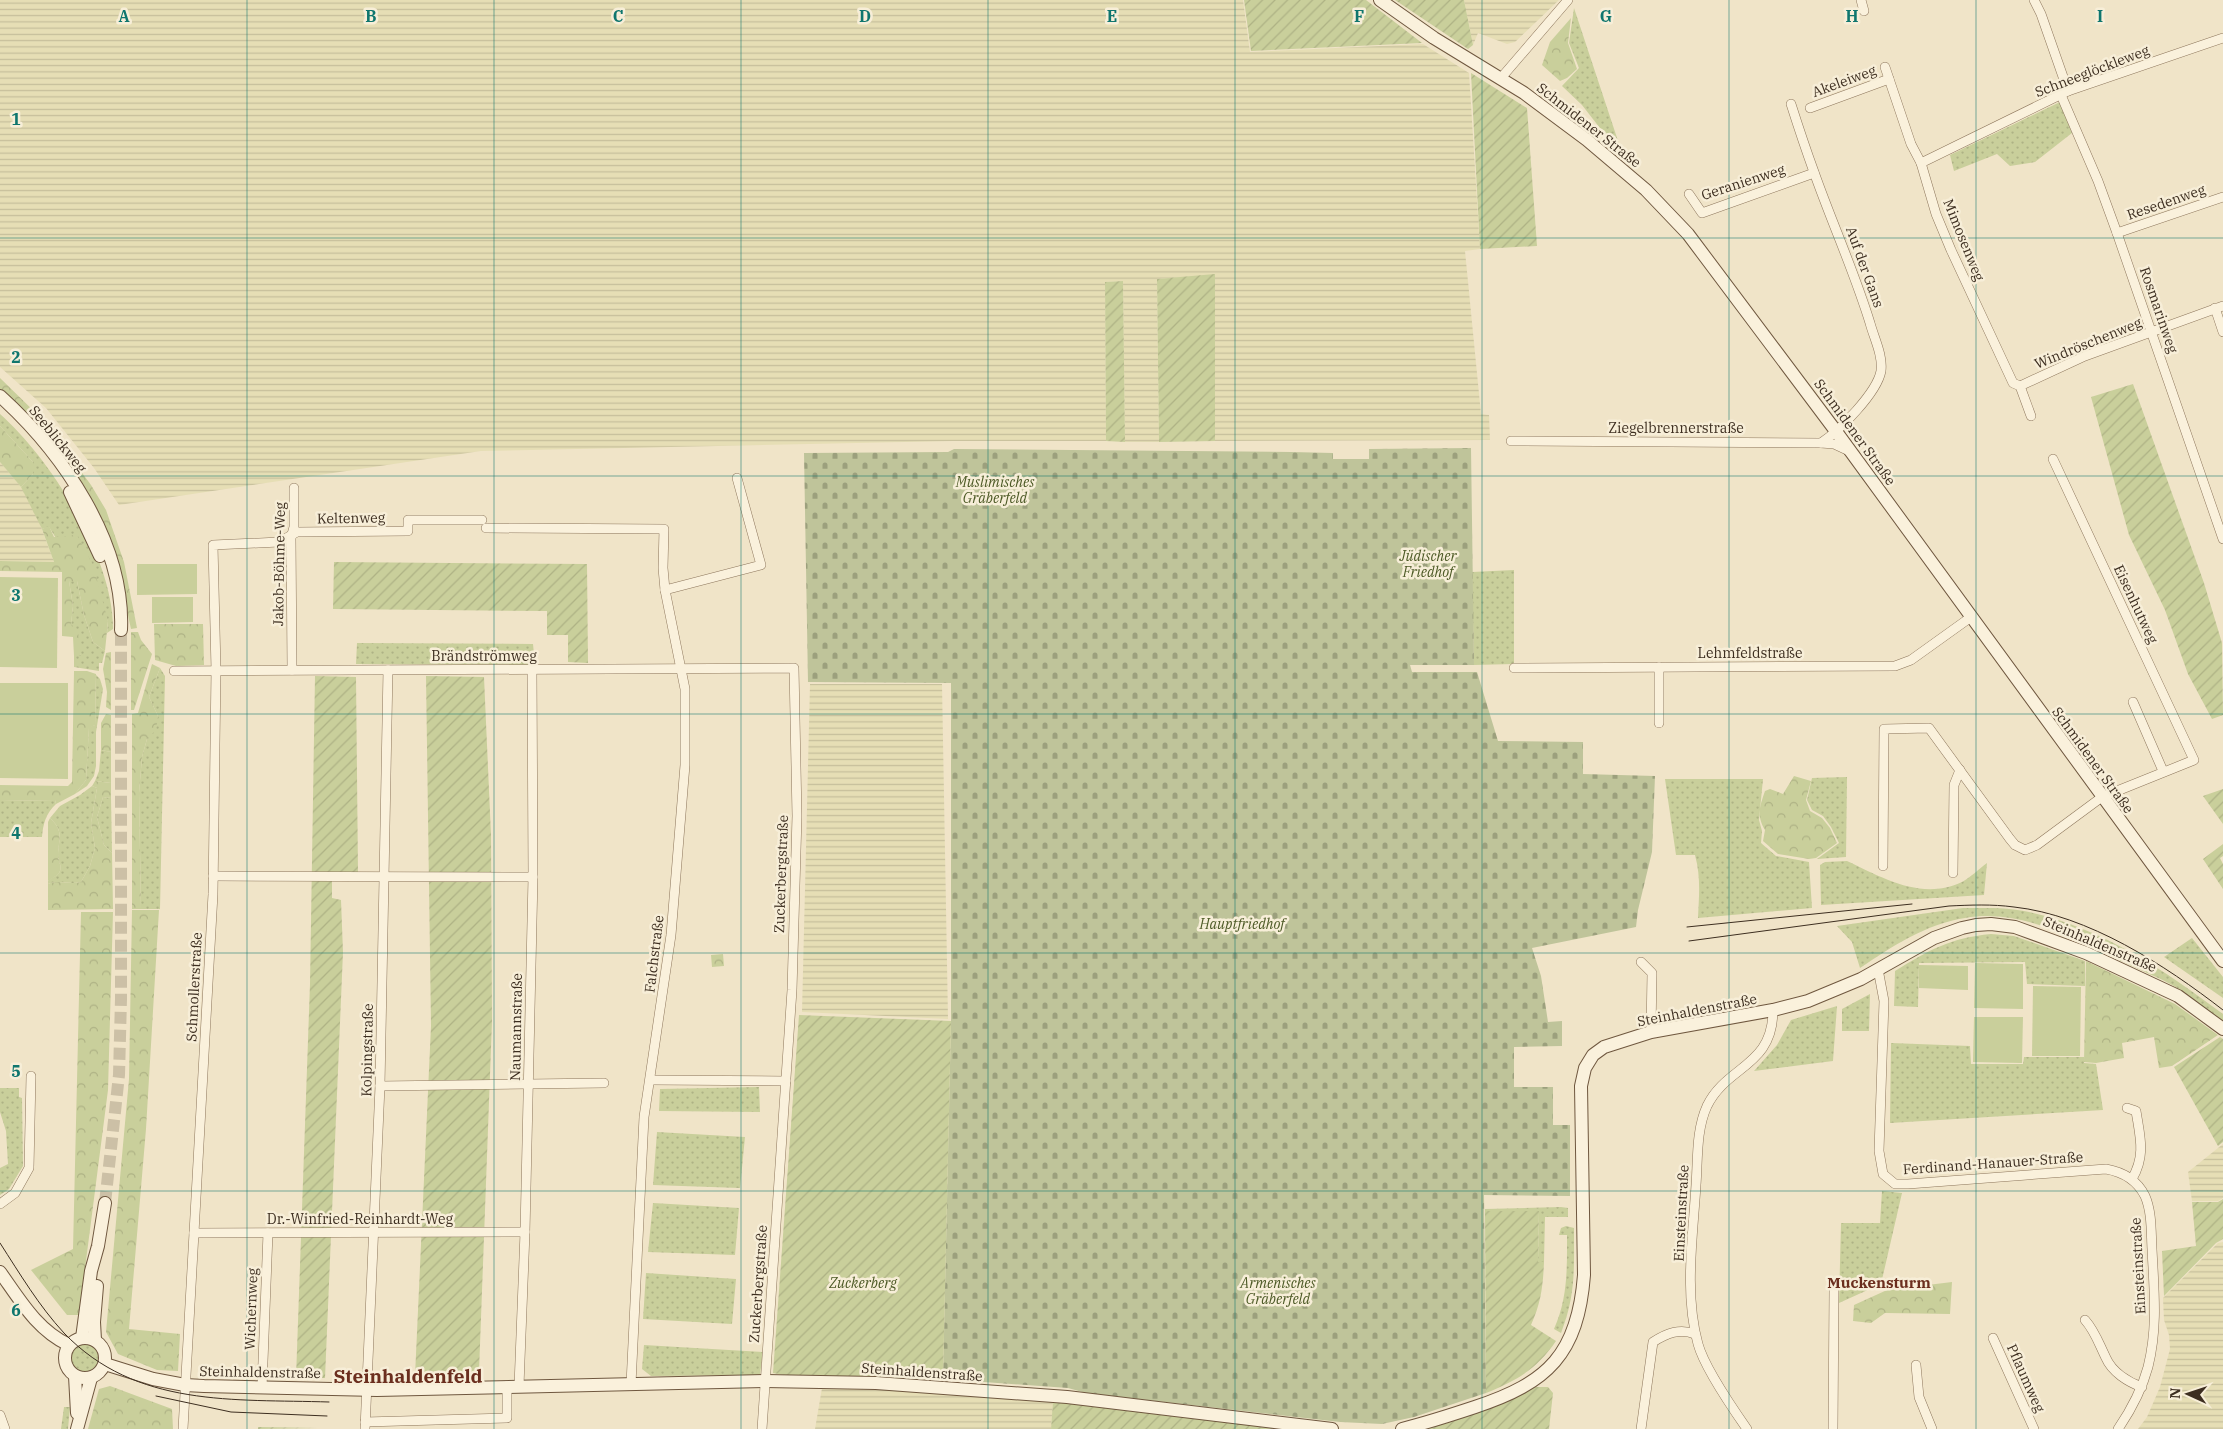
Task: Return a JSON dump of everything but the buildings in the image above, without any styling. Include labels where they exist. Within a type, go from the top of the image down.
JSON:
[{"type":"street","points":[[1501,78],[1568,0]]},
{"type":"street","points":[[1861,0],[1864,11]]},
{"type":"street","name":"Rosmarinweg","points":[[2034,0],[2041,14],[2064,93],[2219,512],[2223,539]]},
{"type":"street","name":"Schmidener Straße","points":[[1381,1],[1424,32],[1537,102],[1608,157],[1668,212],[1702,252],[1836,430],[2223,961]]},
{"type":"street","name":"Schneeglöckleweg","points":[[1921,163],[2064,93],[2223,38]]},
{"type":"street","name":"Mimosenweg","points":[[1885,67],[1910,144],[1921,163],[1936,214],[1950,250],[2013,383],[2020,386],[2031,416]]},
{"type":"street","name":"Akeleiweg","points":[[1810,108],[1889,79]]},
{"type":"street","name":"Auf der Gans","points":[[1791,104],[1814,173],[1857,282],[1880,356],[1881,369],[1876,384],[1867,399],[1836,430]]},
{"type":"street","name":"Geranienweg","points":[[1689,194],[1702,213],[1814,173]]},
{"type":"street","name":"Resedenweg","points":[[2117,234],[2223,197]]},
{"type":"street","points":[[2219,307],[2223,332]]},
{"type":"street","name":"Windröschenweg","points":[[2020,386],[2085,356],[2219,307]]},
{"type":"street","name":"Seeblickweg","points":[[0,396],[38,434],[77,487],[96,522],[118,590],[121,625],[101,559],[70,491],[52,464],[15,421],[0,408]]},
{"type":"street","points":[[1821,443],[1836,430]]},
{"type":"street","name":"Ziegelbrennerstraße","points":[[1511,441],[1821,443],[1838,445],[1852,452]]},
{"type":"street","name":"Eisenhutweg","points":[[2053,459],[2194,760],[2163,771]]},
{"type":"street","points":[[665,590],[761,565],[737,478]]},
{"type":"street","name":"Jakob-Böhme-Weg","points":[[292,670],[291,538],[294,527],[294,488]]},
{"type":"street","name":"Keltenweg","points":[[213,545],[279,542],[291,538],[298,532],[408,532],[408,520],[482,520]]},
{"type":"street","name":"Falchstraße","points":[[486,528],[664,529],[663,568],[665,590],[685,689],[684,774],[671,935],[644,1117],[631,1384]]},
{"type":"street","name":"Schmollerstraße","points":[[182,1429],[213,876],[216,670],[213,545]]},
{"type":"street","name":"Lehmfeldstraße","points":[[1514,668],[1895,666],[1911,660],[1971,617]]},
{"type":"street","points":[[1659,667],[1659,724]]},
{"type":"street","name":"Brändströmweg","points":[[174,671],[794,668]]},
{"type":"street","name":"Zuckerbergstraße","points":[[762,1429],[792,993],[797,816],[794,668]]},
{"type":"street","name":"Naumannstraße","points":[[513,1386],[525,1232],[532,877],[532,669]]},
{"type":"street","name":"Kolpingstraße","points":[[365,1425],[380,1086],[388,670]]},
{"type":"street","points":[[1883,866],[1884,729],[1929,728],[2010,840],[2024,850],[2036,845],[2102,797],[2163,771],[2134,702]]},
{"type":"street","points":[[1953,873],[1954,786],[1960,770]]},
{"type":"street","points":[[213,876],[532,877]]},
{"type":"street","name":"Steinhaldenstraße","points":[[1402,1429],[1503,1398],[1542,1375],[1567,1344],[1573,1331],[1582,1299],[1584,1275],[1581,1086],[1584,1068],[1604,1047],[1651,1032],[1773,1010],[1808,1001],[1861,979],[1934,938],[1962,928],[1991,924],[2015,927],[2086,953],[2157,984],[2178,996],[2223,1029]]},
{"type":"street","points":[[1641,962],[1652,973],[1651,1032]]},
{"type":"street","name":"Ferdinand-Hanauer-Straße","points":[[1878,969],[1884,1001],[1879,1150],[1883,1174],[1895,1184],[1948,1182],[2106,1169],[2116,1170],[2132,1179]]},
{"type":"street","name":"Einsteinstraße","points":[[1747,1429],[1698,1346],[1691,1308],[1700,1133],[1707,1107],[1718,1089],[1761,1052],[1772,1029],[1773,1010]]},
{"type":"street","points":[[0,1204],[15,1193],[29,1168],[31,1076]]},
{"type":"street","points":[[651,1080],[786,1081]]},
{"type":"street","points":[[380,1086],[604,1083]]},
{"type":"street","points":[[2127,1108],[2136,1111],[2141,1146],[2140,1164],[2132,1179]]},
{"type":"street","name":"Einsteinstraße","points":[[2118,1429],[2129,1414],[2142,1387],[2153,1348],[2156,1301],[2149,1207],[2142,1191],[2132,1179]]},
{"type":"street","points":[[82,1338],[91,1272],[106,1202]]},
{"type":"street","name":"Dr.-Winfried-Reinhardt-Weg","points":[[194,1233],[525,1232]]},
{"type":"street","name":"Wichernweg","points":[[262,1386],[268,1233]]},
{"type":"street","points":[[95,1340],[94,1322],[98,1246]]},
{"type":"street","points":[[0,1272],[51,1342],[65,1358],[69,1371],[75,1376],[91,1378]]},
{"type":"street","points":[[1833,1429],[1834,1291]]},
{"type":"street","points":[[2085,1320],[2093,1329],[2107,1360],[2127,1381],[2142,1387]]},
{"type":"street","points":[[40,1325],[54,1338],[69,1345]]},
{"type":"street","points":[[1641,1429],[1654,1342],[1666,1334],[1686,1330],[1696,1334]]},
{"type":"street","points":[[65,1358],[69,1345],[82,1338],[95,1340],[102,1346],[105,1355],[105,1364],[91,1378],[78,1426]]},
{"type":"street","name":"Pflaumweg","points":[[1993,1338],[2034,1429]]},
{"type":"street","name":"Steinhaldenstraße","points":[[105,1364],[153,1379],[185,1385],[366,1390],[765,1381],[876,1383],[1067,1397],[1332,1429]]},
{"type":"street","points":[[1916,1365],[1920,1397],[1932,1429]]},
{"type":"street","points":[[75,1376],[78,1426]]},
{"type":"street","points":[[365,1425],[507,1418],[513,1386]]},
{"type":"street","points":[[0,1415],[4,1429]]},
{"type":"shaded area","points":[[0,0],[1243,0],[1250,52],[1423,44],[1469,73],[1480,249],[1465,251],[1481,414],[1489,415],[1490,440],[1215,441],[1215,275],[1157,279],[1159,442],[1125,442],[1123,281],[1105,282],[1106,441],[953,441],[481,451],[119,505],[94,468],[46,408],[0,367]]},
{"type":"shaded area","points":[[1464,0],[1559,0],[1515,42],[1507,44],[1478,33],[1473,45]]},
{"type":"shaded area","points":[[0,462],[22,488],[37,516],[54,562],[0,561]]},
{"type":"shaded area","points":[[810,684],[942,684],[948,1019],[802,1012]]},
{"type":"shaded area","points":[[2223,1144],[2223,1198],[2218,1201],[2192,1201],[2188,1172]]},
{"type":"shaded area","points":[[2223,1242],[2223,1429],[2138,1429],[2147,1417],[2160,1387],[2170,1349],[2169,1335],[2164,1320],[2163,1298],[2218,1243]]},
{"type":"shaded area","points":[[822,1388],[945,1391],[1053,1401],[1051,1429],[815,1429]]},
{"type":"green space","points":[[1244,0],[1366,0],[1422,43],[1251,51]]},
{"type":"green space","points":[[1395,0],[1464,0],[1473,45],[1468,49]]},
{"type":"green space","points":[[1574,8],[1624,159],[1582,105],[1562,86],[1579,68],[1569,43]]},
{"type":"green space","points":[[1571,18],[1568,43],[1577,69],[1567,78],[1560,81],[1542,65],[1550,42]]},
{"type":"green space","points":[[1471,73],[1527,108],[1537,246],[1480,249]]},
{"type":"green space","points":[[2060,102],[2072,133],[2035,162],[2010,166],[1997,154],[1954,171],[1950,155]]},
{"type":"green space","points":[[1215,274],[1215,441],[1159,442],[1157,279]]},
{"type":"green space","points":[[1123,281],[1125,442],[1106,441],[1105,282]]},
{"type":"green space","points":[[0,378],[43,420],[91,485],[106,510],[124,562],[137,628],[131,629],[121,584],[98,521],[0,393]]},
{"type":"green space","points":[[2133,384],[2204,583],[2222,643],[2223,715],[2212,719],[2188,674],[2165,610],[2129,535],[2091,397]]},
{"type":"green space","points":[[0,414],[20,433],[58,483],[76,512],[91,542],[103,572],[111,602],[113,629],[107,633],[108,621],[49,527],[42,529],[21,487],[33,474],[33,462],[0,426]]},
{"type":"green space","points":[[0,426],[33,462],[33,474],[21,487],[0,462]]},
{"type":"green space","name":"Hauptfriedhof","points":[[1471,448],[1474,665],[1410,665],[1412,672],[1477,672],[1498,741],[1583,742],[1583,774],[1655,776],[1652,852],[1638,910],[1636,927],[1532,948],[1541,976],[1548,1022],[1562,1021],[1562,1046],[1514,1047],[1514,1087],[1553,1087],[1553,1125],[1570,1125],[1570,1196],[1484,1195],[1486,1393],[1414,1417],[1382,1424],[1340,1422],[1086,1393],[1068,1388],[943,1379],[951,1021],[951,683],[808,682],[804,453],[948,452],[954,449],[1291,452],[1333,453],[1333,459],[1369,459],[1369,449]]},
{"type":"green space","points":[[49,526],[54,537],[77,535],[93,565],[108,621],[105,651],[93,642],[84,615],[77,581],[69,581],[73,606],[71,624],[78,632],[81,656],[74,656],[73,637],[62,636],[62,572],[0,571],[0,561],[54,562],[42,529]]},
{"type":"green space","points":[[334,562],[587,564],[588,663],[568,662],[568,635],[547,635],[547,611],[333,609]]},
{"type":"green space","points":[[137,564],[197,564],[197,594],[137,595]]},
{"type":"green space","points":[[1514,570],[1514,664],[1474,665],[1472,572]]},
{"type":"green space","points":[[0,577],[58,578],[57,668],[0,667]]},
{"type":"green space","points":[[69,581],[77,581],[84,615],[93,642],[105,651],[102,663],[99,663],[99,671],[74,667],[74,656],[81,656],[71,624],[73,606]]},
{"type":"green space","points":[[152,597],[193,597],[193,622],[152,623]]},
{"type":"green space","points":[[154,624],[203,624],[204,665],[176,666],[155,660]]},
{"type":"green space","points":[[131,632],[138,632],[141,640],[152,654],[134,710],[131,710]]},
{"type":"green space","points":[[357,643],[533,644],[535,665],[356,664]]},
{"type":"green space","points":[[111,652],[111,710],[106,707],[107,692],[103,669],[106,653]]},
{"type":"green space","points":[[152,664],[160,668],[149,697],[158,716],[156,730],[147,739],[142,757],[139,793],[141,909],[132,909],[132,714],[138,713]]},
{"type":"green space","points":[[160,668],[165,676],[160,909],[141,909],[139,793],[142,757],[147,739],[158,716],[149,697]]},
{"type":"green space","points":[[74,671],[87,671],[96,674],[95,725],[89,728],[86,780],[75,794],[56,804],[55,800],[0,801],[0,785],[68,786],[72,782]]},
{"type":"green space","points":[[96,675],[100,679],[103,689],[96,732],[96,766],[94,776],[87,786],[75,794],[86,780],[89,727],[95,725]]},
{"type":"green space","points":[[315,676],[356,677],[358,872],[332,873],[332,898],[341,900],[343,952],[325,1378],[296,1378],[310,984]]},
{"type":"green space","points":[[426,676],[484,677],[491,835],[492,1021],[479,1372],[415,1376],[431,1026]]},
{"type":"green space","points":[[0,683],[68,683],[68,779],[0,778]]},
{"type":"green space","points":[[106,714],[111,715],[111,752],[101,750],[101,723]]},
{"type":"green space","points":[[101,750],[111,752],[111,783],[95,781],[99,771]]},
{"type":"green space","points":[[1794,776],[1811,781],[1806,800],[1810,811],[1822,818],[1830,828],[1837,843],[1816,858],[1809,859],[1778,854],[1763,841],[1765,830],[1760,820],[1760,810],[1765,791],[1770,789],[1783,794]]},
{"type":"green space","points":[[1847,777],[1846,857],[1817,859],[1839,843],[1823,816],[1812,810],[1807,800],[1812,778]]},
{"type":"green space","points":[[1665,779],[1763,779],[1759,820],[1762,831],[1761,843],[1776,856],[1809,862],[1812,908],[1698,918],[1699,879],[1697,863],[1695,855],[1676,855]]},
{"type":"green space","points":[[95,781],[111,783],[111,798],[103,797],[97,817],[104,845],[112,853],[113,909],[48,910],[48,884],[56,882],[81,882],[90,866],[95,848],[91,823],[97,788],[92,786]]},
{"type":"green space","points":[[92,786],[97,788],[91,823],[95,848],[90,866],[81,882],[56,882],[48,884],[48,881],[58,874],[60,869],[58,855],[59,831],[50,818],[60,806]]},
{"type":"green space","points":[[2223,789],[2223,824],[2203,796]]},
{"type":"green space","points":[[103,797],[111,798],[112,853],[104,845],[97,817]]},
{"type":"green space","points":[[55,800],[56,804],[46,819],[42,837],[0,837],[0,801]]},
{"type":"green space","points":[[50,818],[59,831],[58,855],[60,869],[58,874],[48,881],[48,822]]},
{"type":"green space","points":[[2223,844],[2223,856],[2220,858],[2223,864],[2223,889],[2203,859]]},
{"type":"green space","points":[[1847,861],[1903,885],[1932,889],[1962,882],[1987,863],[1984,895],[1821,905],[1820,865],[1825,862]]},
{"type":"green space","points":[[1963,908],[2001,908],[2024,911],[2052,918],[2104,938],[2129,951],[2200,997],[2223,1014],[2223,1022],[2174,986],[2066,935],[2027,921],[1986,916],[1951,921],[1910,937],[1860,968],[1852,942],[1837,926]]},
{"type":"green space","points":[[132,910],[159,910],[146,1129],[129,1329],[180,1334],[178,1371],[157,1370],[118,1354],[106,1332],[129,1079]]},
{"type":"green space","points":[[81,912],[113,912],[108,1090],[79,1315],[67,1315],[31,1270],[73,1249]]},
{"type":"green space","points":[[1991,934],[2014,936],[2085,961],[2085,986],[2027,984],[2025,962],[1919,963],[1918,1007],[1894,1006],[1895,971],[1940,946],[1963,939]]},
{"type":"green space","points":[[2192,938],[2223,977],[2223,998],[2164,957]]},
{"type":"green space","points":[[723,954],[724,966],[712,967],[711,955]]},
{"type":"green space","points":[[2086,961],[2175,1004],[2218,1035],[2172,1066],[2159,1068],[2154,1037],[2122,1043],[2124,1058],[2096,1063],[2084,1062]]},
{"type":"green space","points":[[1975,963],[2023,964],[2023,1009],[1974,1008]]},
{"type":"green space","points":[[1919,965],[1968,966],[1968,990],[1919,988]]},
{"type":"green space","points":[[2033,986],[2081,987],[2080,1056],[2032,1056]]},
{"type":"green space","points":[[1870,994],[1869,1031],[1842,1031],[1842,1009]]},
{"type":"green space","points":[[1837,1006],[1833,1061],[1754,1071],[1777,1045],[1791,1020]]},
{"type":"green space","name":"Zuckerberg","points":[[799,1015],[951,1021],[943,1379],[789,1376],[773,1373]]},
{"type":"green space","points":[[1974,1017],[2023,1017],[2022,1063],[1973,1062]]},
{"type":"green space","points":[[2220,1037],[2223,1039],[2223,1142],[2218,1146],[2174,1067]]},
{"type":"green space","points":[[1891,1043],[1970,1046],[1971,1064],[2023,1064],[2024,1057],[2084,1057],[2084,1063],[2096,1064],[2103,1110],[1890,1123]]},
{"type":"green space","points":[[759,1087],[760,1112],[659,1111],[660,1089]]},
{"type":"green space","points":[[0,1088],[19,1088],[19,1097],[22,1098],[23,1166],[9,1189],[0,1195],[0,1168],[8,1164],[6,1131],[0,1112]]},
{"type":"green space","points":[[657,1132],[745,1137],[740,1188],[653,1185]]},
{"type":"green space","points":[[1882,1191],[1902,1193],[1881,1284],[1839,1303],[1841,1223],[1880,1223]]},
{"type":"green space","points":[[2223,1199],[2223,1239],[2216,1243],[2164,1296],[2162,1251],[2196,1246],[2192,1202],[2218,1202]]},
{"type":"green space","points":[[653,1203],[739,1208],[735,1255],[648,1252]]},
{"type":"green space","points":[[1568,1208],[1568,1217],[1545,1217],[1544,1262],[1538,1262],[1539,1211],[1485,1211],[1485,1209]]},
{"type":"green space","points":[[1485,1211],[1539,1211],[1538,1262],[1544,1262],[1544,1271],[1539,1302],[1531,1325],[1556,1341],[1541,1360],[1525,1373],[1486,1393]]},
{"type":"green space","points":[[1566,1226],[1574,1228],[1574,1269],[1572,1293],[1561,1333],[1554,1329],[1562,1306],[1566,1283],[1567,1235],[1559,1235],[1561,1228]]},
{"type":"green space","points":[[646,1273],[736,1279],[732,1324],[643,1319]]},
{"type":"green space","points":[[1952,1282],[1950,1314],[1885,1313],[1871,1323],[1853,1321],[1854,1305],[1887,1290]]},
{"type":"green space","points":[[85,1344],[95,1348],[99,1358],[95,1368],[85,1372],[75,1368],[71,1358],[75,1348]]},
{"type":"green space","points":[[644,1345],[763,1352],[760,1375],[651,1376],[642,1369]]},
{"type":"green space","points":[[110,1386],[172,1409],[173,1429],[88,1429],[99,1389]]},
{"type":"green space","points":[[1535,1387],[1548,1387],[1553,1393],[1549,1429],[1420,1429],[1494,1406]]},
{"type":"green space","points":[[1053,1401],[1285,1429],[1051,1429]]},
{"type":"green space","points":[[64,1407],[70,1407],[68,1429],[61,1429]]},
{"type":"green space","points":[[258,1427],[318,1428],[258,1429]]},
{"type":"tunnel","points":[[105,1203],[119,1075],[121,999],[121,630]]},
{"type":"tram line","points":[[1687,927],[1912,904]]},
{"type":"tram line","points":[[1689,941],[1949,906],[1989,905],[2014,907],[2070,920],[2097,931],[2151,960],[2223,1010]]},
{"type":"tram line","points":[[0,1243],[38,1301],[64,1333],[92,1357],[122,1375],[154,1387],[188,1395],[222,1399],[329,1402]]},
{"type":"tram line","points":[[156,1396],[231,1412],[327,1416]]},
{"type":"district","name":"Muckensturm","points":[[1879,1282]]},
{"type":"district","name":"Steinhaldenfeld","points":[[408,1376]]},
{"type":"park label","name":"Muslimisches Gräberfeld","points":[[995,490]]},
{"type":"park label","name":"Jüdischer Friedhof","points":[[1428,564]]},
{"type":"park label","name":"Armenisches Gräberfeld","points":[[1278,1292]]}]
